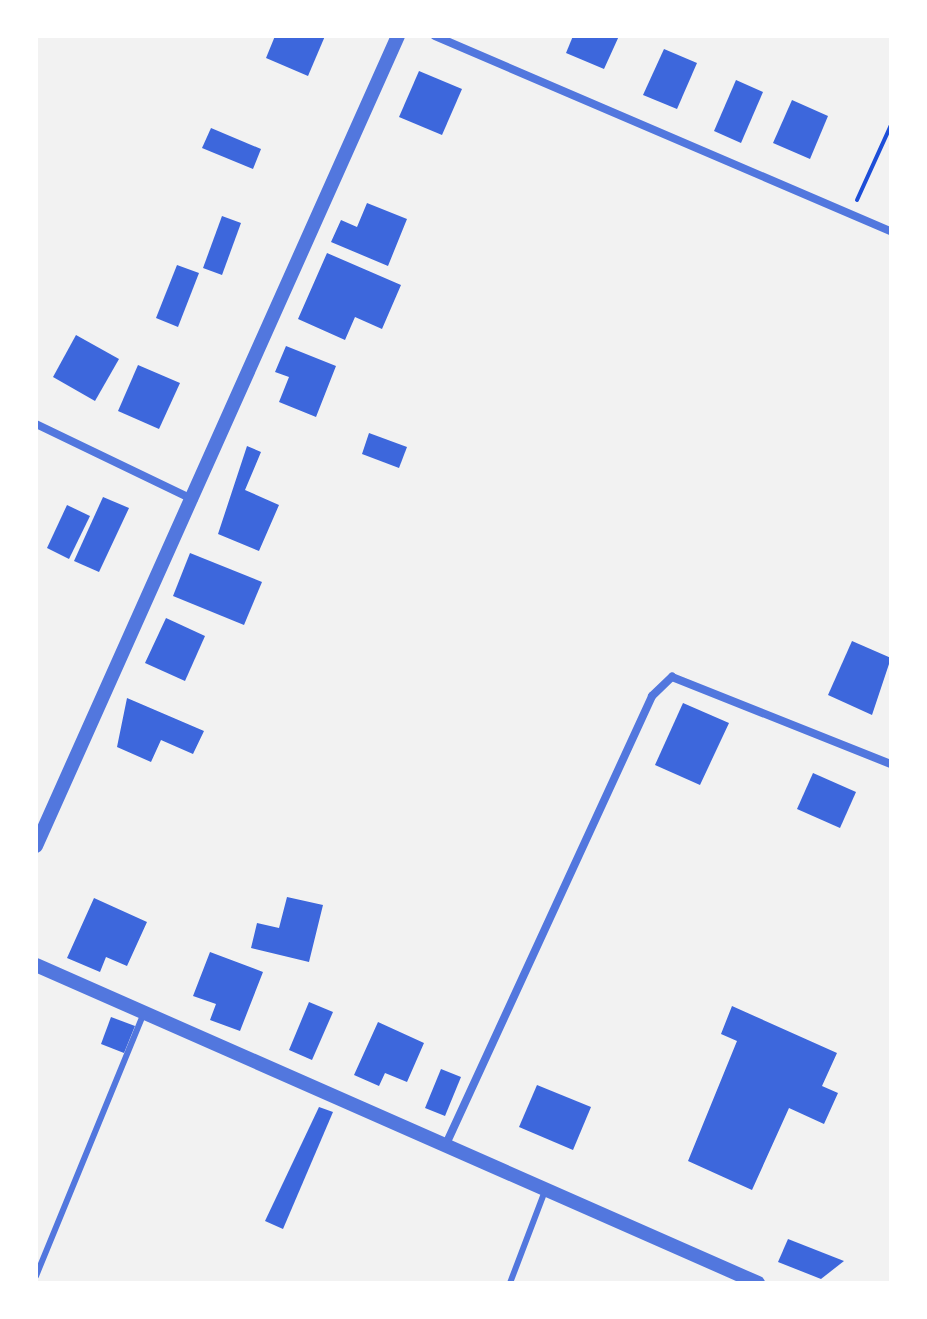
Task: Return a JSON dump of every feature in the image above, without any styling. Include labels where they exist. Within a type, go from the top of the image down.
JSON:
[{"type":"street","points":[[36,846],[195,501],[398,36]]},
{"type":"street","points":[[435,36],[891,231]]},
{"type":"street","points":[[36,424],[195,501]]},
{"type":"street","points":[[447,1142],[652,696],[672,677],[891,764]]},
{"type":"street","points":[[36,965],[447,1142],[758,1283]]},
{"type":"lane","points":[[36,1276],[144,1011]]},
{"type":"lane","points":[[510,1283],[547,1187]]},
{"type":"path","points":[[852,213],[891,125]]},
{"type":"building","points":[[275,36],[325,36],[308,76],[266,58]]},
{"type":"building","points":[[573,36],[619,36],[604,69],[566,53]]},
{"type":"building","points":[[664,49],[697,63],[677,109],[643,95]]},
{"type":"building","points":[[419,71],[462,89],[442,135],[399,117]]},
{"type":"building","points":[[736,80],[763,92],[741,143],[714,131]]},
{"type":"building","points":[[792,100],[828,116],[810,159],[773,143]]},
{"type":"building","points":[[211,128],[261,149],[253,169],[202,148]]},
{"type":"building","points":[[367,203],[407,219],[388,266],[331,242],[341,220],[357,227]]},
{"type":"building","points":[[222,216],[241,223],[222,275],[203,268]]},
{"type":"building","points":[[327,253],[401,285],[382,329],[355,317],[345,340],[298,319]]},
{"type":"building","points":[[177,265],[199,273],[178,327],[156,318]]},
{"type":"building","points":[[76,335],[119,359],[95,401],[53,377]]},
{"type":"building","points":[[286,346],[336,366],[316,417],[279,402],[289,377],[275,372]]},
{"type":"building","points":[[138,365],[180,383],[159,429],[118,411]]},
{"type":"building","points":[[369,433],[407,447],[399,468],[362,454]]},
{"type":"building","points":[[247,446],[261,452],[245,490],[279,505],[259,551],[218,534]]},
{"type":"building","points":[[103,497],[129,508],[99,572],[74,561]]},
{"type":"building","points":[[67,505],[90,516],[69,559],[47,548]]},
{"type":"building","points":[[190,553],[262,582],[244,625],[173,596]]},
{"type":"building","points":[[166,618],[205,636],[185,681],[145,663]]},
{"type":"building","points":[[852,641],[891,658],[872,715],[828,695]]},
{"type":"building","points":[[127,698],[204,731],[193,754],[161,740],[151,762],[117,747]]},
{"type":"building","points":[[683,703],[729,723],[700,785],[655,765]]},
{"type":"building","points":[[813,773],[856,792],[840,828],[797,809]]},
{"type":"building","points":[[287,897],[323,905],[309,962],[251,948],[257,923],[279,928]]},
{"type":"building","points":[[94,898],[147,922],[127,966],[106,957],[100,972],[67,958]]},
{"type":"building","points":[[210,952],[263,972],[240,1031],[210,1020],[216,1004],[193,996]]},
{"type":"building","points":[[309,1002],[333,1012],[312,1060],[289,1050]]},
{"type":"building","points":[[732,1006],[837,1053],[822,1086],[838,1093],[824,1124],[789,1108],[752,1190],[688,1161],[737,1041],[721,1034]]},
{"type":"building","points":[[111,1017],[135,1026],[124,1053],[101,1044]]},
{"type":"building","points":[[378,1022],[424,1043],[407,1082],[385,1073],[379,1086],[354,1075]]},
{"type":"building","points":[[441,1069],[461,1077],[445,1116],[425,1108]]},
{"type":"building","points":[[537,1085],[591,1107],[573,1150],[519,1127]]},
{"type":"building","points":[[319,1107],[333,1112],[283,1229],[265,1221]]},
{"type":"building","points":[[788,1239],[844,1261],[821,1279],[778,1262]]}]
